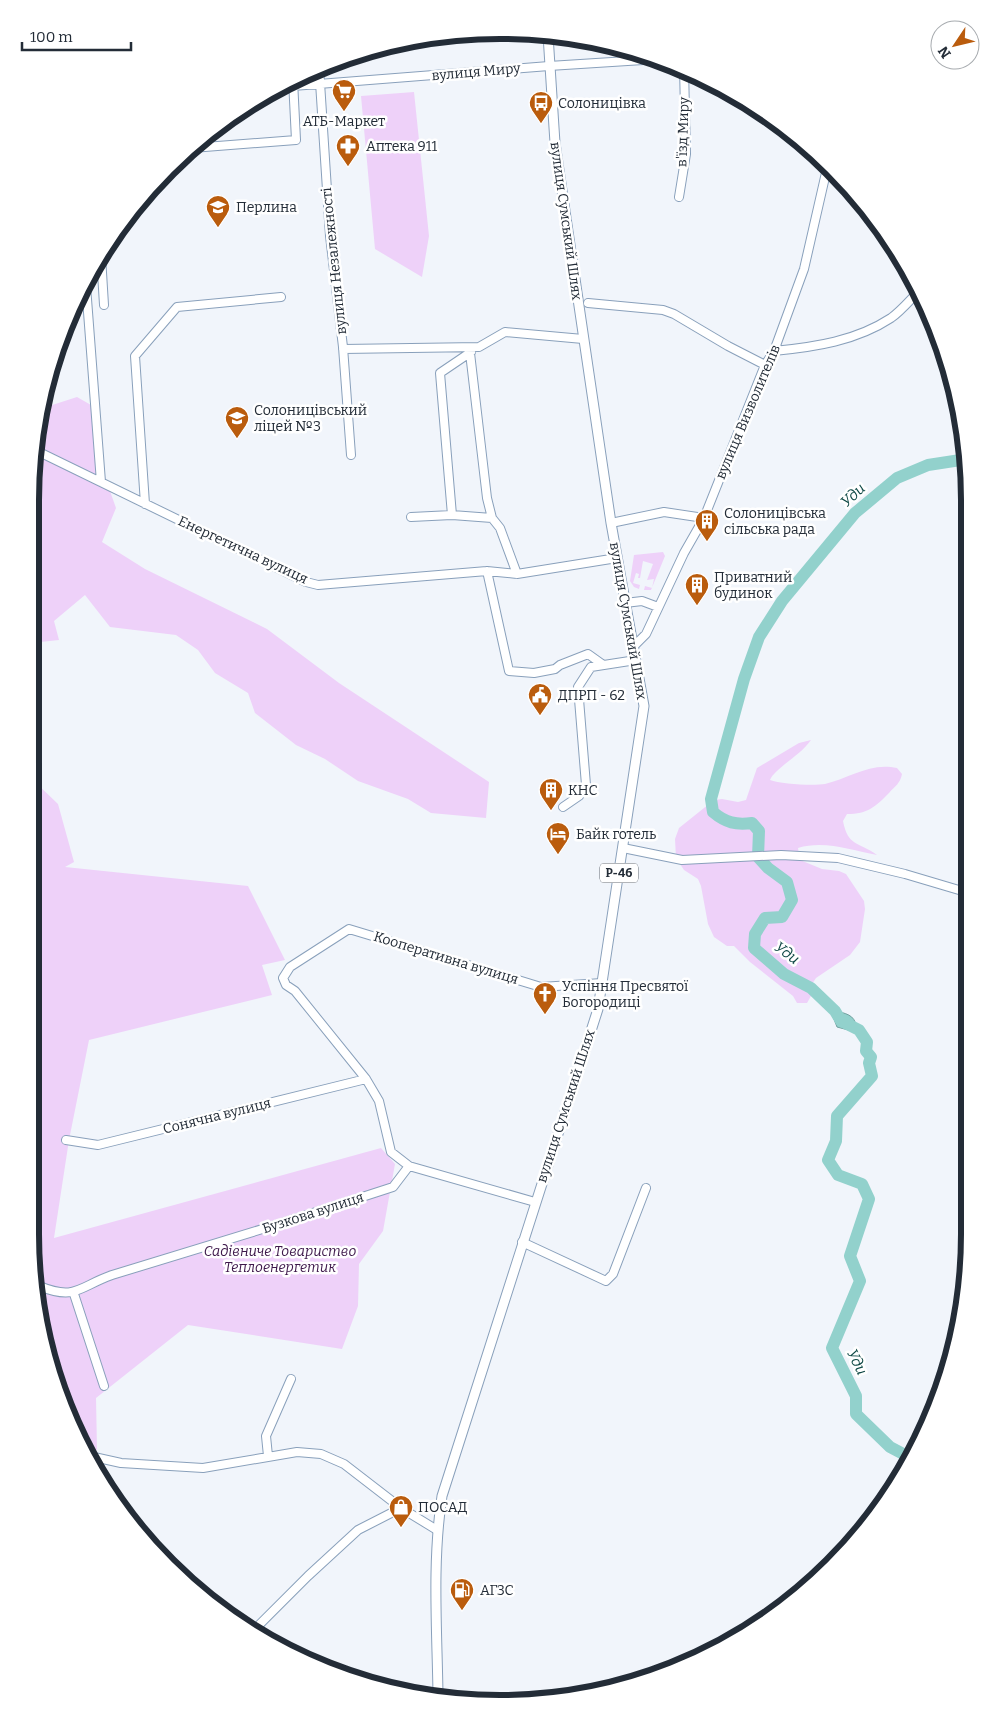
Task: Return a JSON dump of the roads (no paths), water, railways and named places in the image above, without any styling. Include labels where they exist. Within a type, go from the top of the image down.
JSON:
[{"type":"main road","name":"вулиця Сумський Шлях","points":[[438,1691],[437,1530],[442,1496],[598,1009],[644,706],[611,523],[583,339],[555,143],[548,42]]},
{"type":"street","name":"вулиця Миру","points":[[302,83],[320,84],[639,60]]},
{"type":"street","name":"вулиця Незалежності","points":[[320,76],[330,236],[343,349],[352,455]]},
{"type":"street","name":"в'їзд Миру","points":[[680,197],[686,154],[684,77]]},
{"type":"street","points":[[203,147],[296,140],[293,88]]},
{"type":"street","name":"вулиця Визволителів","points":[[634,646],[646,634],[704,518],[765,364],[774,351],[804,269],[826,174]]},
{"type":"street","points":[[102,268],[104,305]]},
{"type":"street","points":[[87,295],[101,482]]},
{"type":"street","points":[[774,351],[814,347],[869,330],[893,317],[914,296]]},
{"type":"street","points":[[145,504],[134,356],[177,307],[281,297]]},
{"type":"street","points":[[588,303],[663,310],[674,314],[728,346],[765,364]]},
{"type":"street","points":[[452,515],[440,373],[479,346],[505,332],[583,339]]},
{"type":"street","points":[[343,349],[479,346]]},
{"type":"street","points":[[470,353],[487,498],[492,518],[500,528],[517,574]]},
{"type":"street","name":"Енергетична вулиця","points":[[42,453],[306,582],[318,585],[487,571],[517,574],[617,558]]},
{"type":"street","points":[[611,523],[664,512],[704,518]]},
{"type":"street","points":[[411,518],[452,515],[492,518]]},
{"type":"street","points":[[487,571],[509,671],[534,673],[555,669],[560,664],[588,654],[602,664]]},
{"type":"street","points":[[625,603],[642,601],[658,607]]},
{"type":"street","points":[[563,807],[579,796],[586,785],[578,687],[591,668],[602,664],[636,660]]},
{"type":"street","points":[[623,848],[673,859],[781,855],[838,858],[905,874],[961,891]]},
{"type":"street","name":"Кооперативна вулиця","points":[[366,1079],[295,991],[286,985],[282,978],[290,967],[349,929],[541,987],[602,982]]},
{"type":"street","points":[[366,1079],[378,1101],[391,1152],[409,1166],[535,1202]]},
{"type":"street","name":"Сонячна вулиця","points":[[66,1140],[98,1145],[366,1079]]},
{"type":"street","name":"Бузкова вулиця","points":[[74,1294],[95,1281],[112,1275],[282,1224],[393,1187],[409,1166]]},
{"type":"street","points":[[522,1242],[606,1281],[613,1274],[646,1188]]},
{"type":"street","points":[[42,1287],[54,1292],[74,1294],[104,1386]]},
{"type":"street","points":[[268,1456],[266,1436],[291,1379]]},
{"type":"street","points":[[97,1458],[120,1463],[203,1468],[297,1452],[321,1454],[344,1464],[401,1508],[437,1530]]},
{"type":"street","points":[[258,1626],[358,1530],[401,1508]]},
{"type":"waterway","name":"Уди","points":[[905,1455],[890,1447],[856,1414],[856,1396],[832,1348],[860,1281],[850,1256],[869,1199],[862,1184],[838,1175],[828,1160],[836,1141],[837,1116],[872,1076],[869,1063],[871,1057],[866,1051],[867,1042],[859,1030],[841,1021],[835,1011],[811,988],[784,974],[754,948],[755,934],[765,918],[782,917],[792,900],[787,882],[768,868],[758,857],[759,831],[752,823],[741,824],[722,819],[713,812],[711,799],[744,679],[759,637],[782,601],[855,513],[897,478],[928,465],[959,460]]},
{"type":"place","name":"АТБ-Маркет","points":[[344,112]]},
{"type":"place","name":"Солоницівка","points":[[541,124]]},
{"type":"place","name":"Аптека 911","points":[[348,167]]},
{"type":"place","name":"Перлина","points":[[218,228]]},
{"type":"place","name":"Солоницівський ліцей №3","points":[[237,439]]},
{"type":"place","name":"Солоницівська сільська рада","points":[[707,542]]},
{"type":"place","name":"Приватний будинок","points":[[697,606]]},
{"type":"place","name":"ДПРП - 62","points":[[540,716]]},
{"type":"place","name":"КНС","points":[[551,811]]},
{"type":"place","name":"Байк готель","points":[[558,855]]},
{"type":"place","name":"Успіння Пресвятої Богородиці","points":[[545,1015]]},
{"type":"place","name":"ПОСАД","points":[[401,1528]]},
{"type":"place","name":"АГЗС","points":[[462,1611]]},
{"type":"park label","name":"Садівниче Товариство Теплоенергетик","points":[[280,1260]]}]
